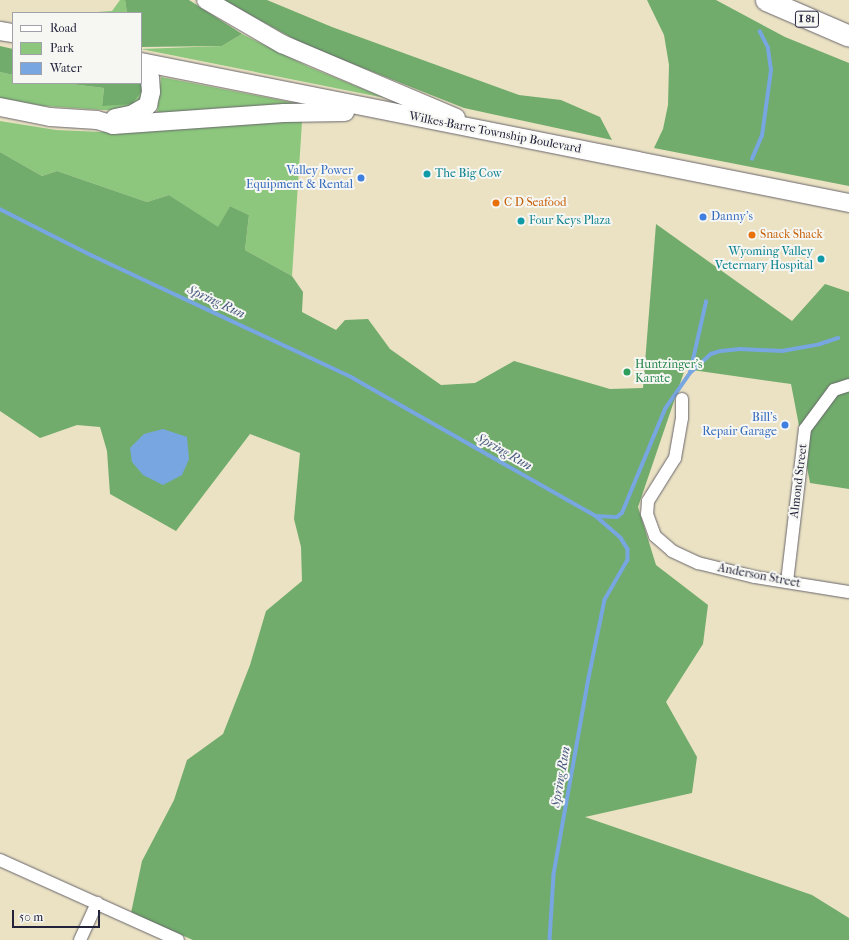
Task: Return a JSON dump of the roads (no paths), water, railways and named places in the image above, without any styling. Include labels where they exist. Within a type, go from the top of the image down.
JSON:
[{"type":"highway","name":"I 81","points":[[766,0],[849,36]]},
{"type":"main road","points":[[206,0],[282,44],[478,128]]},
{"type":"main road","points":[[0,31],[12,34]]},
{"type":"main road","name":"Wilkes-Barre Township Boulevard","points":[[142,62],[368,109],[478,128],[849,203]]},
{"type":"main road","points":[[0,108],[50,117],[97,120],[131,116],[148,105],[151,92],[150,78],[142,71]]},
{"type":"main road","points":[[97,120],[113,125],[368,109]]},
{"type":"street","name":"Almond Street","points":[[787,582],[805,429],[834,390],[849,385]]},
{"type":"street","name":"Anderson Street","points":[[682,399],[682,418],[675,458],[648,501],[647,514],[655,536],[672,551],[698,563],[730,572],[849,592]]},
{"type":"street","points":[[0,860],[178,940]]},
{"type":"street","points":[[80,940],[97,903]]},
{"type":"water","points":[[163,429],[187,437],[189,459],[182,475],[163,485],[143,475],[132,462],[130,448],[144,434]]},
{"type":"waterway","points":[[752,159],[762,136],[771,70],[768,48],[760,32]]},
{"type":"waterway","name":"Spring Run","points":[[0,209],[91,255],[353,378],[596,516],[621,538],[628,549],[628,560],[605,600],[589,678],[554,875],[550,940]]},
{"type":"waterway","points":[[596,516],[617,517],[622,513],[665,409],[690,373],[706,302]]},
{"type":"waterway","points":[[691,372],[711,354],[721,351],[740,349],[782,351],[820,344],[838,338]]},
{"type":"place","name":"The Big Cow","points":[[427,174]]},
{"type":"place","name":"Valley Power Equipment & Rental","points":[[361,178]]},
{"type":"place","name":"C D Seafood","points":[[496,203]]},
{"type":"place","name":"Danny's","points":[[703,217]]},
{"type":"place","name":"Four Keys Plaza","points":[[521,221]]},
{"type":"place","name":"Snack Shack","points":[[752,235]]},
{"type":"place","name":"Wyoming Valley Veternary Hospital","points":[[821,259]]},
{"type":"place","name":"Huntzinger's Karate","points":[[627,372]]},
{"type":"place","name":"Bill's Repair Garage","points":[[785,425]]}]
